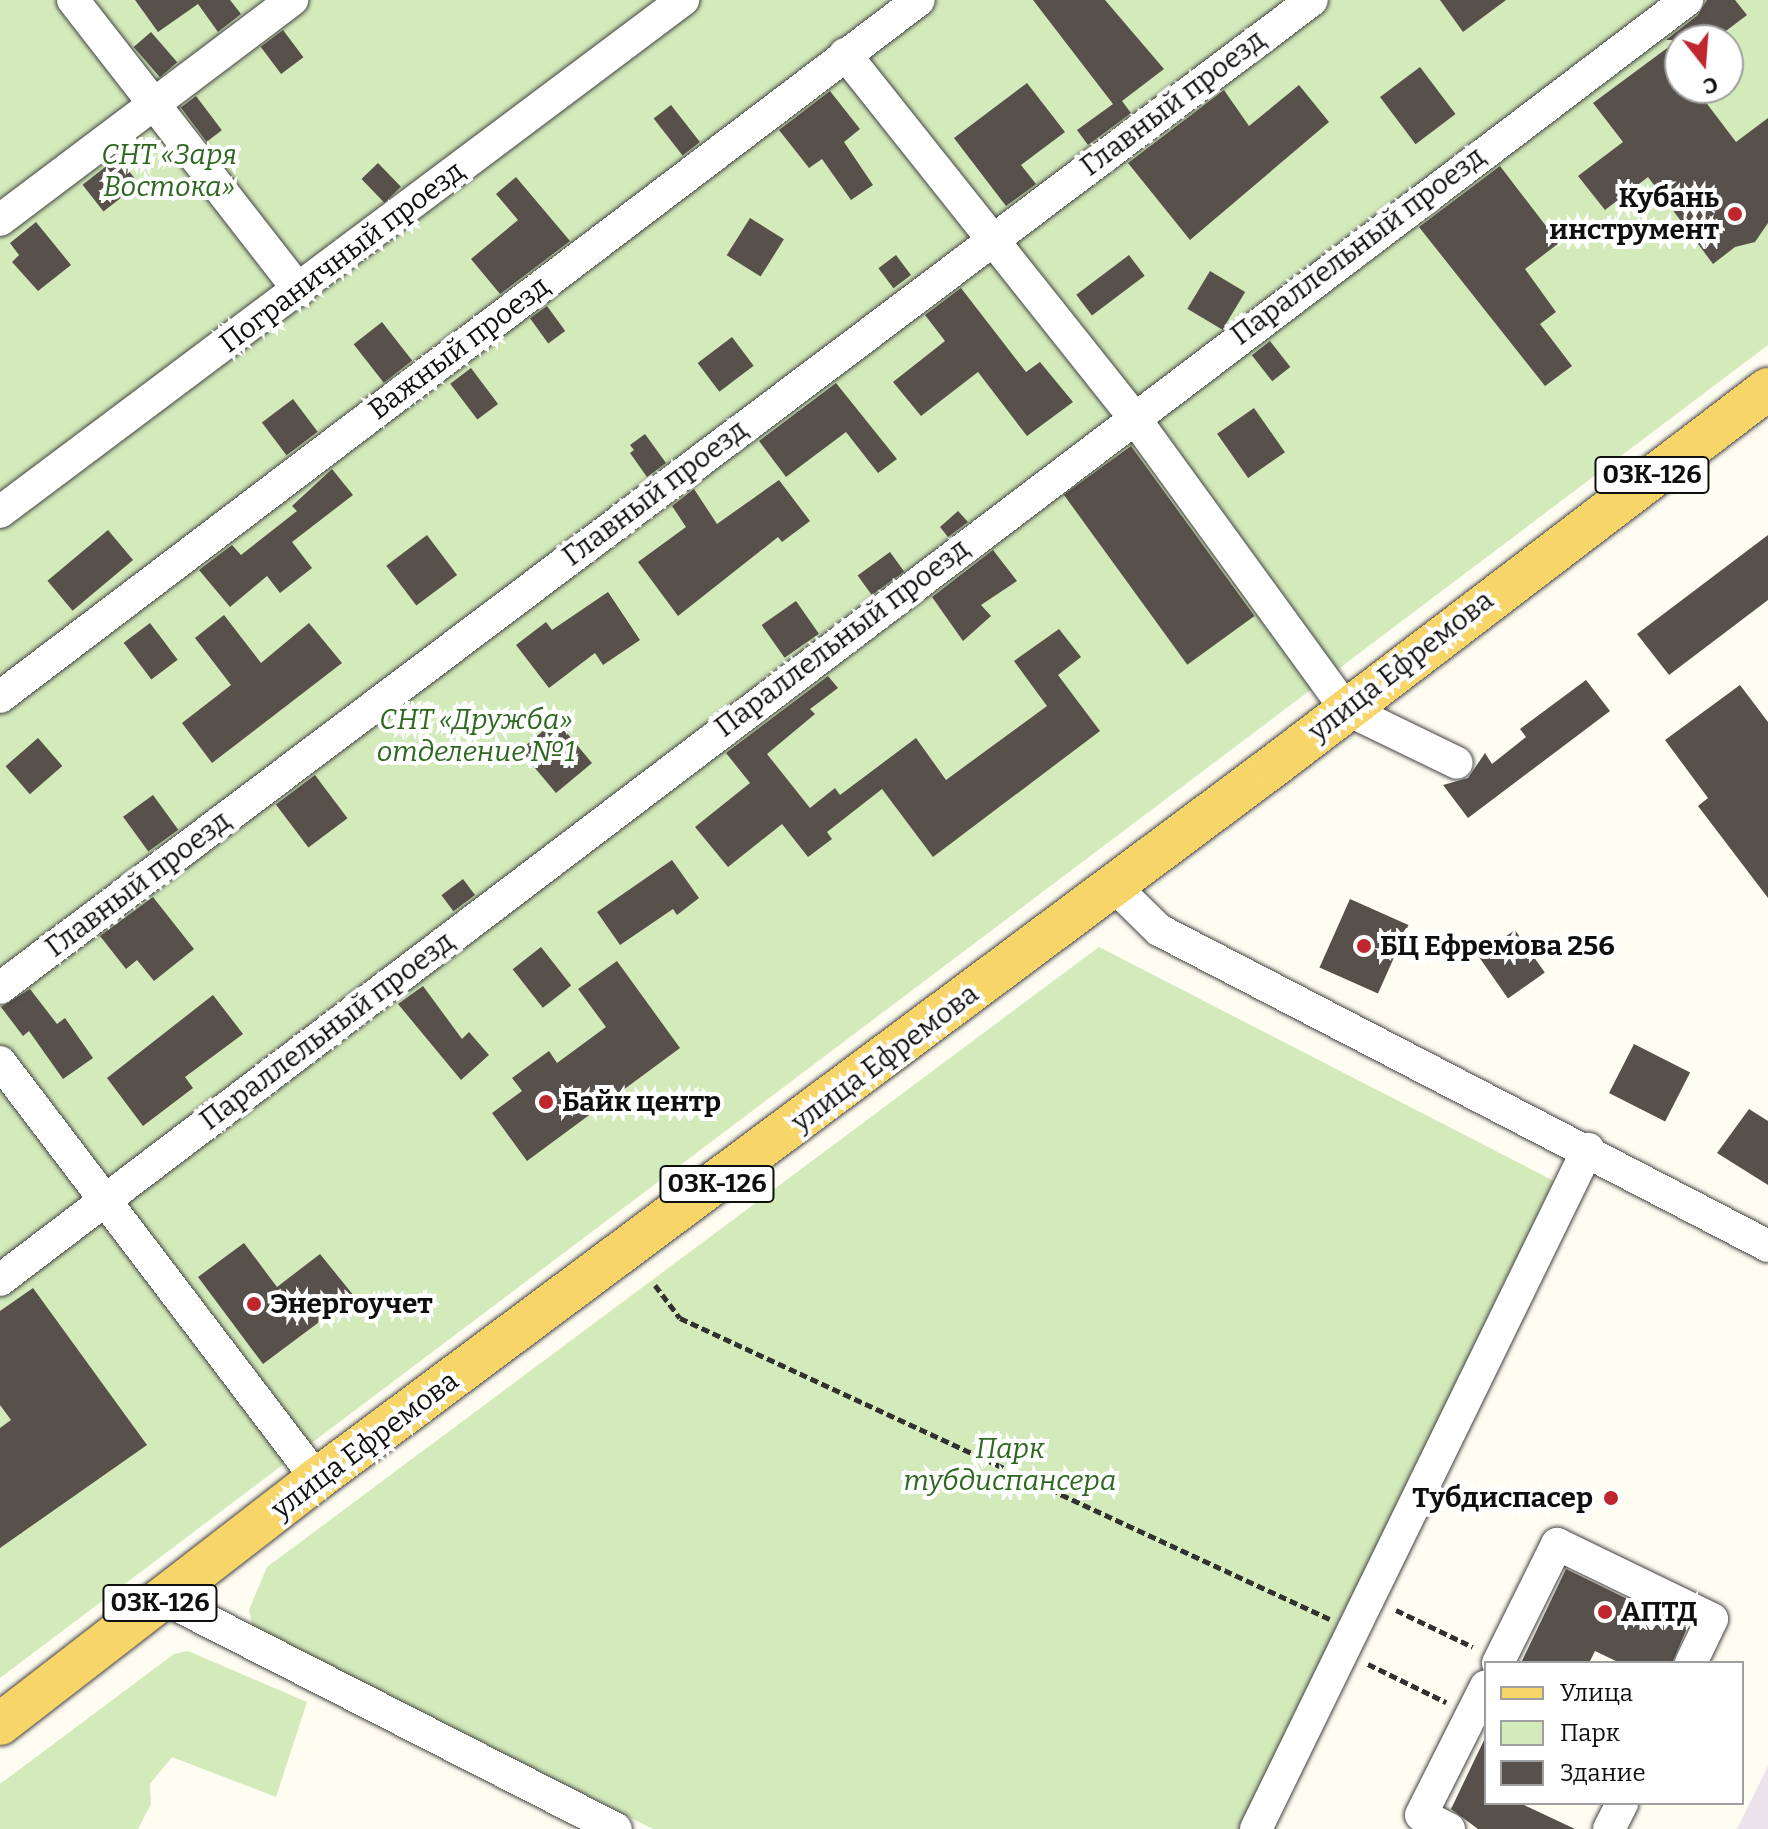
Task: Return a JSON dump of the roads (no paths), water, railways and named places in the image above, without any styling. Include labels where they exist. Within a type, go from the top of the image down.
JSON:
[{"type":"main road","name":"улица Ефремова","points":[[0,1724],[317,1479],[1114,886],[1768,389]]},
{"type":"street","points":[[73,0],[299,290]]},
{"type":"street","points":[[0,220],[292,0]]},
{"type":"street","name":"Пограничный проезд","points":[[0,512],[683,0]]},
{"type":"street","name":"Важный проезд","points":[[0,697],[919,0]]},
{"type":"street","name":"Главный проезд","points":[[0,988],[988,240],[1312,0]]},
{"type":"street","name":"Параллельный проезд","points":[[0,1280],[1133,416],[1687,0]]},
{"type":"street","points":[[845,54],[988,240],[1133,416],[1346,709],[1457,763]]},
{"type":"street","points":[[1114,886],[1159,930],[1588,1149],[1768,1246]]},
{"type":"street","points":[[0,1062],[317,1479]]},
{"type":"street","points":[[1256,1829],[1588,1149]]},
{"type":"street","points":[[1498,1661],[1557,1544],[1712,1619],[1692,1661]]},
{"type":"street","points":[[165,1599],[616,1829]]},
{"type":"street","points":[[1449,1829],[1421,1815],[1484,1689]]},
{"type":"street","points":[[1609,1829],[1621,1805]]},
{"type":"place","name":"Кубань инструмент","points":[[1735,214]]},
{"type":"place","name":"БЦ Ефремова 256","points":[[1364,946]]},
{"type":"place","name":"Байк центр","points":[[546,1102]]},
{"type":"place","name":"Энергоучет","points":[[254,1304]]},
{"type":"place","name":"Тубдиспасер","points":[[1611,1498]]},
{"type":"place","name":"АПТД","points":[[1605,1612]]},
{"type":"park label","name":"СНТ «Заря Востока»","points":[[169,171]]},
{"type":"park label","name":"СНТ «Дружба» отделение №1","points":[[476,736]]},
{"type":"park label","name":"Парк тубдиспансера","points":[[1010,1465]]}]
